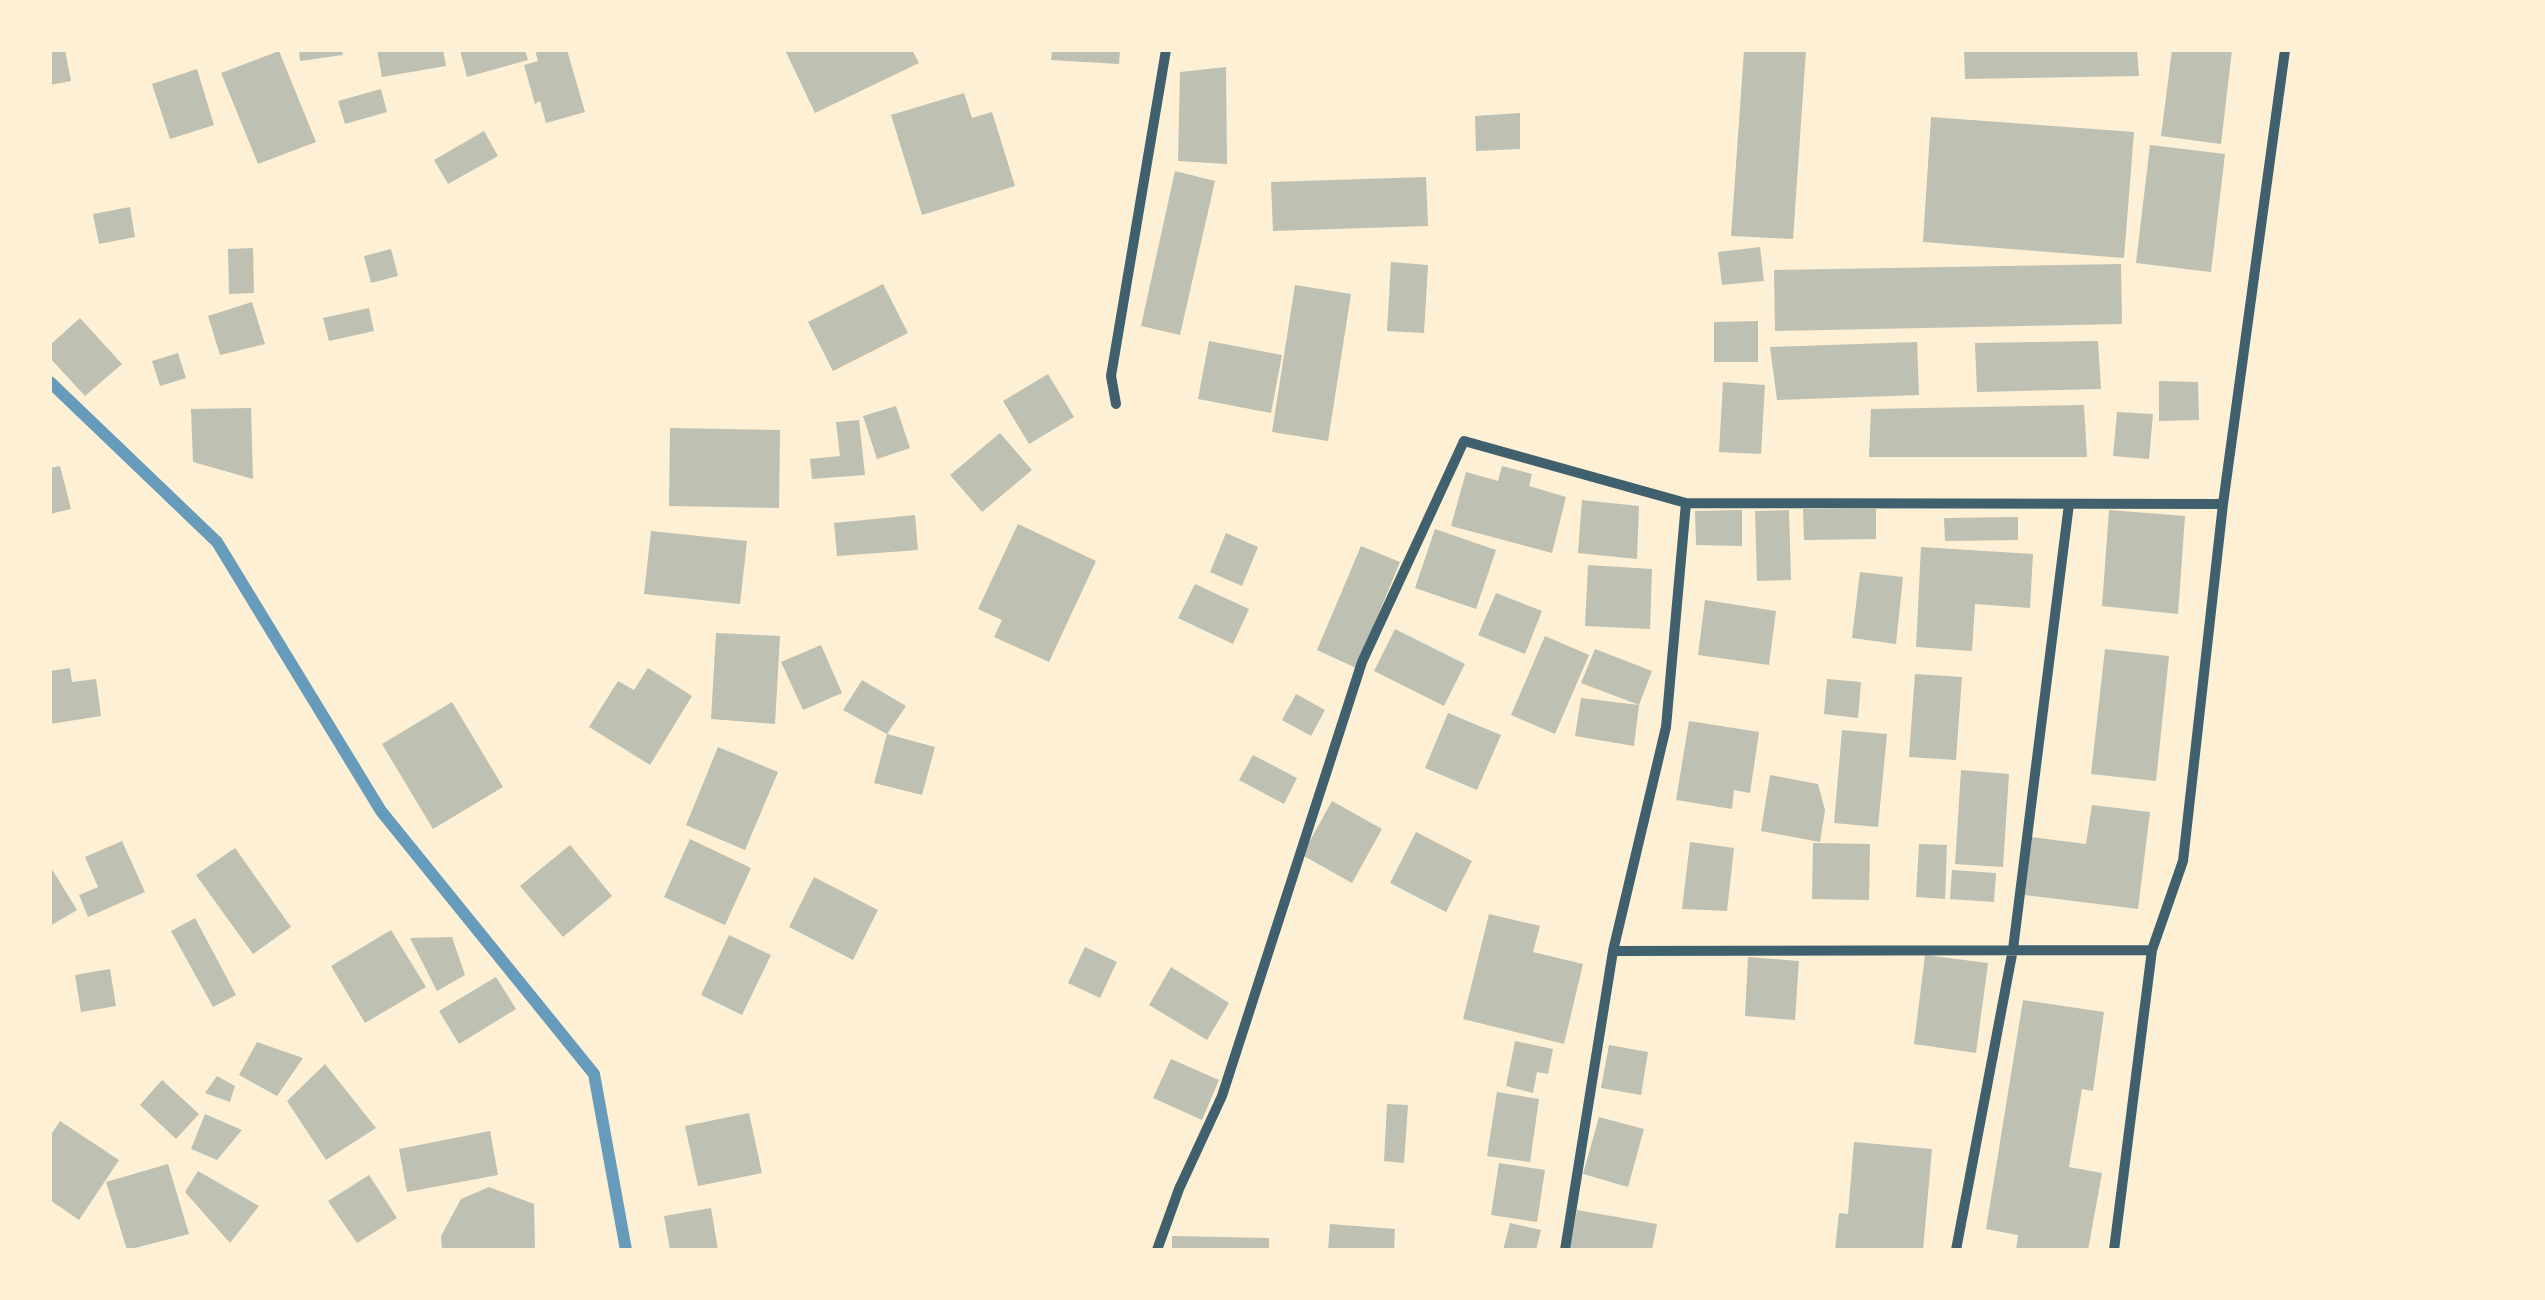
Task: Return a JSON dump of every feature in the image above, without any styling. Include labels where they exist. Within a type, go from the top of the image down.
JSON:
[{"type":"street","points":[[1116,404],[1111,376],[1166,50]]},
{"type":"street","points":[[2114,1250],[2152,950],[2182,860],[2224,504],[2285,50]]},
{"type":"street","points":[[1157,1250],[1179,1189],[1222,1096],[1362,662],[1464,441],[1686,503],[2224,504]]},
{"type":"street","points":[[1565,1250],[1614,951],[1666,727],[1686,503]]},
{"type":"street","points":[[1956,1250],[2013,949],[2069,504]]},
{"type":"street","points":[[1614,951],[2152,950]]},
{"type":"building","points":[[50,50],[65,50],[71,81],[50,85]]},
{"type":"building","points":[[299,50],[342,50],[343,55],[300,61]]},
{"type":"building","points":[[377,50],[443,50],[446,66],[382,77]]},
{"type":"building","points":[[460,50],[525,50],[528,60],[467,77]]},
{"type":"building","points":[[535,50],[567,50],[585,112],[546,123],[540,101],[535,104],[524,65],[538,61]]},
{"type":"building","points":[[785,50],[912,50],[919,63],[815,113]]},
{"type":"building","points":[[1052,50],[1120,50],[1119,64],[1051,60]]},
{"type":"building","points":[[1744,50],[1806,50],[1793,239],[1731,236]]},
{"type":"building","points":[[1964,50],[2137,50],[2139,76],[1965,79]]},
{"type":"building","points":[[2172,50],[2232,50],[2221,144],[2161,136]]},
{"type":"building","points":[[279,51],[316,142],[258,164],[221,73]]},
{"type":"building","points":[[1226,67],[1227,164],[1178,161],[1180,72]]},
{"type":"building","points":[[197,69],[214,125],[170,139],[152,84]]},
{"type":"building","points":[[381,89],[387,112],[345,124],[338,101]]},
{"type":"building","points":[[964,93],[972,118],[992,112],[1015,186],[922,215],[891,115]]},
{"type":"building","points":[[1520,113],[1520,149],[1476,151],[1475,116]]},
{"type":"building","points":[[1931,117],[2134,132],[2124,258],[1923,242]]},
{"type":"building","points":[[484,131],[498,156],[448,184],[434,160]]},
{"type":"building","points":[[2150,145],[2225,154],[2211,272],[2136,263]]},
{"type":"building","points":[[1175,171],[1215,181],[1180,335],[1141,326]]},
{"type":"building","points":[[1426,177],[1428,226],[1273,231],[1271,182]]},
{"type":"building","points":[[130,207],[135,237],[99,244],[93,214]]},
{"type":"building","points":[[1760,247],[1764,281],[1722,285],[1718,252]]},
{"type":"building","points":[[253,248],[254,293],[229,294],[228,249]]},
{"type":"building","points":[[391,249],[398,276],[371,283],[364,256]]},
{"type":"building","points":[[1391,262],[1428,265],[1424,333],[1387,331]]},
{"type":"building","points":[[2121,264],[2122,324],[1775,331],[1774,270]]},
{"type":"building","points":[[883,284],[908,333],[833,371],[808,322]]},
{"type":"building","points":[[1295,285],[1351,294],[1328,441],[1272,432]]},
{"type":"building","points":[[252,302],[265,344],[220,355],[208,316]]},
{"type":"building","points":[[369,308],[374,331],[329,341],[323,318]]},
{"type":"building","points":[[80,318],[122,364],[85,396],[50,358],[50,345]]},
{"type":"building","points":[[1758,321],[1758,362],[1714,362],[1714,322]]},
{"type":"building","points":[[1209,341],[1282,355],[1271,413],[1198,399]]},
{"type":"building","points":[[2098,341],[2101,389],[1977,392],[1975,343]]},
{"type":"building","points":[[1917,342],[1919,395],[1777,400],[1770,347]]},
{"type":"building","points":[[178,353],[186,378],[160,386],[152,361]]},
{"type":"building","points":[[1048,374],[1074,417],[1029,444],[1003,401]]},
{"type":"building","points":[[2159,381],[2198,382],[2199,420],[2159,421]]},
{"type":"building","points":[[1723,382],[1765,385],[1761,454],[1719,452]]},
{"type":"building","points":[[2084,405],[2087,457],[1869,457],[1871,409]]},
{"type":"building","points":[[896,406],[910,448],[877,459],[863,416]]},
{"type":"building","points":[[251,408],[253,479],[193,462],[191,409]]},
{"type":"building","points":[[2117,412],[2153,414],[2149,459],[2113,456]]},
{"type":"building","points":[[859,420],[865,475],[812,479],[810,459],[840,456],[836,422]]},
{"type":"building","points":[[670,428],[780,430],[779,508],[669,506]]},
{"type":"building","points":[[1000,433],[1032,470],[982,512],[950,475]]},
{"type":"building","points":[[60,466],[71,509],[50,514],[50,468]]},
{"type":"building","points":[[1502,466],[1532,474],[1529,486],[1566,497],[1552,553],[1451,526],[1466,472],[1498,481]]},
{"type":"building","points":[[1582,500],[1639,506],[1637,559],[1578,553]]},
{"type":"building","points":[[1803,509],[1876,509],[1876,539],[1804,540]]},
{"type":"building","points":[[1742,510],[1742,546],[1696,545],[1695,511]]},
{"type":"building","points":[[1789,510],[1791,580],[1757,581],[1755,511]]},
{"type":"building","points":[[2109,510],[2185,516],[2178,614],[2102,606]]},
{"type":"building","points":[[915,515],[918,550],[837,556],[834,523]]},
{"type":"building","points":[[2018,517],[2018,540],[1945,541],[1944,518]]},
{"type":"building","points":[[1018,524],[1096,561],[1049,662],[994,637],[1002,620],[978,609]]},
{"type":"building","points":[[1435,529],[1496,550],[1476,609],[1415,588]]},
{"type":"building","points":[[651,531],[747,541],[740,604],[644,594]]},
{"type":"building","points":[[1226,533],[1258,547],[1242,586],[1210,572]]},
{"type":"building","points":[[1361,546],[1400,562],[1356,668],[1317,650]]},
{"type":"building","points":[[1921,547],[2033,554],[2030,608],[1975,604],[1972,651],[1916,647]]},
{"type":"building","points":[[1588,565],[1652,569],[1650,629],[1585,626]]},
{"type":"building","points":[[1860,572],[1903,577],[1896,644],[1852,638]]},
{"type":"building","points":[[1195,584],[1249,609],[1233,644],[1178,618]]},
{"type":"building","points":[[1496,593],[1542,611],[1525,654],[1478,635]]},
{"type":"building","points":[[1705,600],[1776,611],[1769,665],[1698,655]]},
{"type":"building","points":[[1395,629],[1465,664],[1444,706],[1374,671]]},
{"type":"building","points":[[716,633],[780,636],[775,724],[711,719]]},
{"type":"building","points":[[1545,636],[1589,655],[1555,734],[1511,715]]},
{"type":"building","points":[[821,645],[842,693],[803,710],[781,662]]},
{"type":"building","points":[[1595,649],[1652,671],[1639,705],[1581,683]]},
{"type":"building","points":[[2105,649],[2169,656],[2156,781],[2091,774]]},
{"type":"building","points":[[70,668],[72,682],[96,679],[101,716],[50,724],[50,671]]},
{"type":"building","points":[[648,668],[692,696],[650,765],[589,727],[618,681],[634,690]]},
{"type":"building","points":[[1915,674],[1962,677],[1956,760],[1909,757]]},
{"type":"building","points":[[1827,679],[1861,682],[1858,718],[1824,714]]},
{"type":"building","points":[[862,680],[906,706],[887,734],[843,710]]},
{"type":"building","points":[[1296,694],[1325,710],[1311,736],[1282,720]]},
{"type":"building","points":[[1581,698],[1639,705],[1634,746],[1575,736]]},
{"type":"building","points":[[452,702],[503,787],[433,829],[382,744]]},
{"type":"building","points":[[1448,713],[1501,735],[1477,790],[1425,768]]},
{"type":"building","points":[[1689,721],[1759,732],[1750,793],[1734,790],[1732,809],[1676,800]]},
{"type":"building","points":[[1842,730],[1887,734],[1878,827],[1834,823]]},
{"type":"building","points":[[887,734],[935,747],[922,795],[874,783]]},
{"type":"building","points":[[718,747],[778,772],[745,850],[686,825]]},
{"type":"building","points":[[1253,755],[1297,778],[1284,804],[1239,780]]},
{"type":"building","points":[[1961,770],[2009,774],[2003,867],[1955,864]]},
{"type":"building","points":[[1770,775],[1818,784],[1825,810],[1820,842],[1761,831]]},
{"type":"building","points":[[1332,801],[1382,829],[1352,883],[1302,855]]},
{"type":"building","points":[[2092,805],[2150,812],[2138,909],[2025,895],[2031,837],[2086,844]]},
{"type":"building","points":[[1416,832],[1472,861],[1446,912],[1390,883]]},
{"type":"building","points":[[690,839],[751,868],[725,925],[664,897]]},
{"type":"building","points":[[122,841],[145,892],[88,917],[79,895],[98,887],[85,857]]},
{"type":"building","points":[[1690,842],[1734,848],[1727,911],[1682,909]]},
{"type":"building","points":[[1813,843],[1870,844],[1869,900],[1812,899]]},
{"type":"building","points":[[1919,844],[1947,845],[1945,899],[1916,897]]},
{"type":"building","points":[[570,845],[612,896],[563,937],[520,886]]},
{"type":"building","points":[[235,848],[291,927],[253,954],[196,875]]},
{"type":"building","points":[[50,866],[77,910],[50,926]]},
{"type":"building","points":[[1952,870],[1996,873],[1994,902],[1950,899]]},
{"type":"building","points":[[814,877],[878,910],[853,960],[789,927]]},
{"type":"building","points":[[1489,914],[1540,926],[1533,952],[1583,964],[1564,1044],[1463,1019]]},
{"type":"building","points":[[195,918],[236,995],[213,1007],[171,931]]},
{"type":"building","points":[[391,930],[426,987],[365,1023],[331,966]]},
{"type":"building","points":[[729,935],[771,955],[742,1015],[701,995]]},
{"type":"building","points":[[452,937],[465,975],[437,991],[410,938]]},
{"type":"building","points":[[1085,947],[1117,962],[1100,998],[1068,983]]},
{"type":"building","points":[[1925,955],[1988,963],[1976,1053],[1914,1044]]},
{"type":"building","points":[[1748,957],[1799,961],[1795,1020],[1745,1016]]},
{"type":"building","points":[[1171,967],[1229,1003],[1207,1040],[1149,1005]]},
{"type":"building","points":[[110,969],[116,1006],[81,1012],[75,975]]},
{"type":"building","points":[[496,977],[516,1009],[459,1044],[439,1011]]},
{"type":"building","points":[[2023,1000],[2104,1012],[2093,1091],[2082,1089],[2069,1167],[2102,1173],[2088,1250],[2016,1250],[2018,1235],[1986,1229]]},
{"type":"building","points":[[1515,1041],[1553,1049],[1548,1074],[1537,1072],[1533,1093],[1506,1086]]},
{"type":"building","points":[[257,1042],[303,1058],[277,1096],[239,1075]]},
{"type":"building","points":[[1609,1045],[1648,1052],[1641,1095],[1601,1088]]},
{"type":"building","points":[[1171,1059],[1219,1080],[1202,1120],[1153,1098]]},
{"type":"building","points":[[325,1064],[376,1128],[326,1160],[287,1101]]},
{"type":"building","points":[[217,1076],[235,1086],[230,1102],[205,1093]]},
{"type":"building","points":[[162,1080],[199,1114],[176,1139],[140,1105]]},
{"type":"building","points":[[1497,1092],[1539,1099],[1530,1162],[1487,1156]]},
{"type":"building","points":[[1387,1104],[1408,1105],[1404,1163],[1384,1161]]},
{"type":"building","points":[[749,1113],[762,1173],[698,1186],[685,1126]]},
{"type":"building","points":[[205,1114],[242,1130],[217,1160],[191,1149]]},
{"type":"building","points":[[1599,1117],[1644,1129],[1628,1187],[1583,1174]]},
{"type":"building","points":[[60,1121],[119,1160],[79,1220],[50,1200],[50,1136]]},
{"type":"building","points":[[490,1131],[498,1175],[407,1192],[399,1149]]},
{"type":"building","points":[[1854,1142],[1932,1149],[1923,1250],[1835,1250],[1839,1213],[1848,1214]]},
{"type":"building","points":[[1499,1163],[1545,1170],[1537,1222],[1491,1215]]},
{"type":"building","points":[[168,1164],[189,1234],[127,1250],[106,1182]]},
{"type":"building","points":[[198,1171],[259,1206],[230,1243],[185,1192]]},
{"type":"building","points":[[369,1175],[397,1218],[357,1243],[328,1201]]},
{"type":"building","points":[[489,1187],[534,1204],[535,1250],[442,1250],[441,1236],[461,1199]]},
{"type":"building","points":[[711,1208],[718,1250],[670,1250],[664,1216]]},
{"type":"building","points":[[1577,1210],[1657,1224],[1652,1250],[1570,1250]]},
{"type":"building","points":[[1510,1223],[1541,1230],[1536,1250],[1503,1250]]},
{"type":"building","points":[[1330,1224],[1395,1229],[1394,1250],[1328,1250]]},
{"type":"building","points":[[1172,1236],[1269,1238],[1269,1250],[1172,1250]]},
{"type":"waterway","points":[[50,382],[217,542],[381,811],[594,1074],[626,1250]]}]
